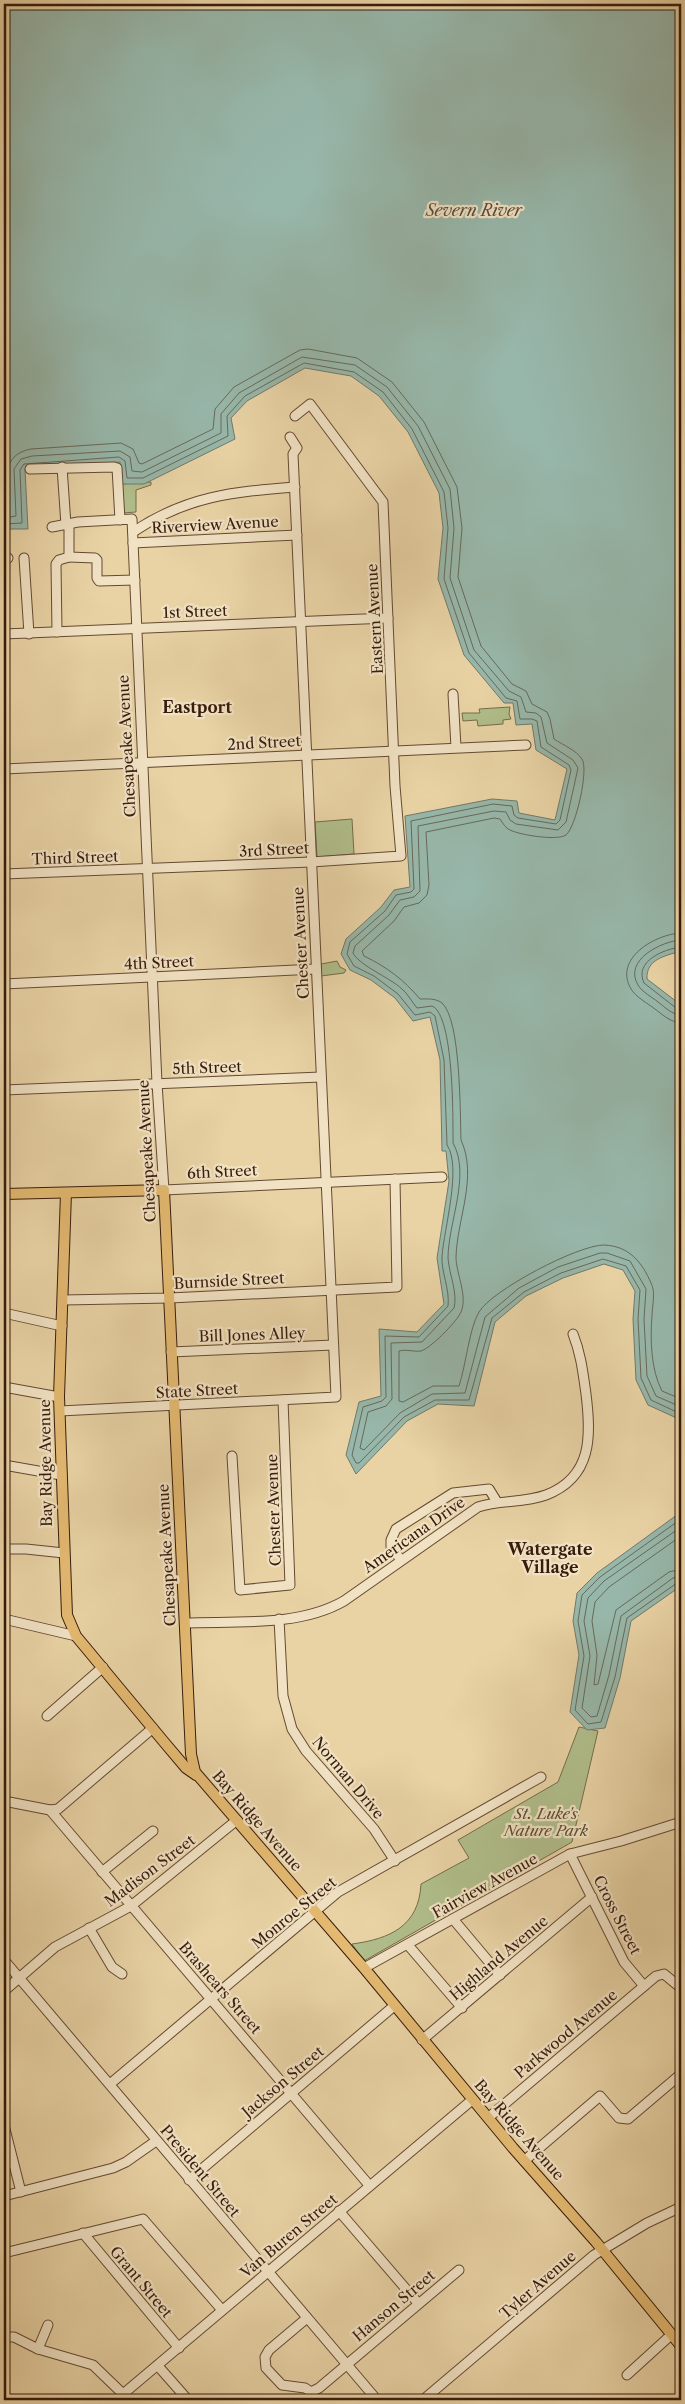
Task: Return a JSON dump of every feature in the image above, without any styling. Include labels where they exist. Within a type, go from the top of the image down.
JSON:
[{"type":"main road","name":"6th Street","points":[[4,1194],[164,1190]]},
{"type":"main road","name":"Chesapeake Avenue","points":[[164,1190],[191,1754],[196,1772],[201,1777]]},
{"type":"main road","name":"Bay Ridge Avenue","points":[[66,1193],[59,1397],[67,1615],[76,1636],[164,1742],[187,1768],[201,1777],[238,1820],[681,2346]]},
{"type":"main road","points":[[164,1742],[170,1744],[180,1753],[191,1754]]},
{"type":"street","name":"Eastern Avenue","points":[[295,416],[310,404],[383,502],[401,856]]},
{"type":"street","name":"Chester Avenue","points":[[290,437],[297,448],[293,454],[336,1397]]},
{"type":"street","points":[[30,469],[110,465],[117,468],[120,520],[52,527]]},
{"type":"street","points":[[62,467],[69,557]]},
{"type":"street","points":[[133,532],[168,511],[197,500],[234,491],[295,487]]},
{"type":"street","name":"Chesapeake Avenue","points":[[120,520],[132,519],[133,532],[136,628],[164,1190]]},
{"type":"street","name":"Riverview Avenue","points":[[133,543],[298,536]]},
{"type":"street","points":[[57,632],[56,564],[59,560],[69,557],[95,558],[97,560],[97,578],[99,581],[134,580]]},
{"type":"street","points":[[24,558],[29,634]]},
{"type":"street","name":"1st Street","points":[[4,634],[388,618]]},
{"type":"street","points":[[454,694],[456,747]]},
{"type":"street","name":"2nd Street","points":[[4,770],[526,744]]},
{"type":"street","name":"3rd Street","points":[[148,869],[401,856]]},
{"type":"street","name":"Third Street","points":[[4,874],[148,869]]},
{"type":"street","name":"4th Street","points":[[4,984],[316,969]]},
{"type":"street","name":"5th Street","points":[[4,1090],[321,1077]]},
{"type":"street","name":"6th Street","points":[[164,1190],[442,1177]]},
{"type":"street","name":"Burnside Street","points":[[63,1300],[170,1298],[397,1287],[395,1179]]},
{"type":"street","points":[[4,1313],[62,1326]]},
{"type":"street","name":"Americana Drive","points":[[185,1623],[309,1616],[332,1608],[472,1511],[497,1502],[536,1498],[557,1489],[573,1475],[586,1454],[590,1431],[581,1360],[573,1334]]},
{"type":"street","name":"Bill Jones Alley","points":[[172,1352],[333,1345]]},
{"type":"street","points":[[4,1387],[59,1397]]},
{"type":"street","name":"State Street","points":[[60,1411],[336,1397]]},
{"type":"street","name":"Chester Avenue","points":[[232,1456],[240,1590],[290,1585],[283,1400]]},
{"type":"street","points":[[4,1465],[62,1475]]},
{"type":"street","points":[[402,1560],[392,1547],[391,1540],[396,1529],[453,1493],[488,1489],[497,1502]]},
{"type":"street","points":[[4,1549],[64,1553]]},
{"type":"street","points":[[4,1619],[76,1636]]},
{"type":"street","name":"Norman Drive","points":[[279,1619],[283,1696],[292,1729],[302,1747],[374,1829],[395,1861]]},
{"type":"street","points":[[53,1631],[65,1628],[70,1620]]},
{"type":"street","points":[[46,1716],[103,1667]]},
{"type":"street","points":[[4,1801],[50,1810],[58,1808],[153,1728]]},
{"type":"street","name":"Monroe Street","points":[[110,2084],[338,1892],[541,1777]]},
{"type":"street","name":"Brashears Street","points":[[50,1810],[369,2186]]},
{"type":"street","name":"Madison Street","points":[[4,1991],[55,1947],[131,1906],[238,1820]]},
{"type":"street","name":"Fairview Avenue","points":[[364,1968],[570,1854],[581,1849],[609,1845],[681,1822]]},
{"type":"street","points":[[102,1872],[154,1831]]},
{"type":"street","name":"Cross Street","points":[[570,1854],[624,1962],[644,1986]]},
{"type":"street","name":"Highland Avenue","points":[[422,2040],[592,1897]]},
{"type":"street","points":[[453,1919],[500,1975]]},
{"type":"street","points":[[89,1928],[112,1966],[122,1974]]},
{"type":"street","points":[[408,1945],[462,2008]]},
{"type":"street","name":"President Street","points":[[4,1960],[21,1977],[156,2141],[377,2400]]},
{"type":"street","name":"Parkwood Avenue","points":[[488,2118],[656,1976],[664,1974],[681,1988]]},
{"type":"street","name":"Jackson Street","points":[[190,2180],[394,2006]]},
{"type":"street","points":[[524,2161],[600,2096],[620,2118],[628,2119],[681,2074]]},
{"type":"street","name":"Van Buren Street","points":[[120,2397],[339,2210],[472,2100]]},
{"type":"street","points":[[4,2125],[21,2192]]},
{"type":"street","points":[[4,2196],[113,2168],[126,2162],[156,2141]]},
{"type":"street","name":"Tyler Avenue","points":[[423,2400],[601,2250],[647,2223],[681,2207]]},
{"type":"street","points":[[339,2210],[418,2303]]},
{"type":"street","points":[[4,2254],[142,2219],[222,2310]]},
{"type":"street","name":"Grant Street","points":[[83,2233],[179,2348]]},
{"type":"street","name":"Hanson Street","points":[[314,2396],[346,2364],[459,2270]]},
{"type":"street","points":[[307,2318],[269,2350],[265,2357],[266,2368],[282,2385],[305,2388],[314,2396]]},
{"type":"street","points":[[38,2349],[48,2325]]},
{"type":"street","points":[[627,2375],[671,2335]]},
{"type":"street","points":[[4,2337],[14,2337],[38,2349],[93,2365],[120,2397]]},
{"type":"street","points":[[158,2366],[188,2400]]},
{"type":"street","points":[[4,2398],[9,2400]]},
{"type":"green space","points":[[151,482],[151,485],[136,490],[136,512],[123,513],[121,484]]},
{"type":"green space","points":[[510,707],[509,714],[511,719],[503,720],[503,724],[478,726],[477,720],[463,721],[462,713],[480,713],[479,709]]},
{"type":"green space","points":[[352,819],[354,854],[317,857],[315,822]]},
{"type":"green space","points":[[337,961],[340,967],[346,970],[344,973],[321,976],[321,964]]},
{"type":"green space","name":"St. Luke's Nature Park","points":[[579,1727],[598,1731],[572,1842],[364,1961],[352,1944],[379,1938],[400,1928],[415,1910],[421,1884],[469,1858],[458,1840],[558,1782]]},
{"type":"water","name":"Severn River","points":[[4,4],[681,4],[681,951],[658,959],[653,963],[648,972],[647,979],[681,1005],[681,1420],[648,1405],[636,1380],[633,1319],[635,1291],[623,1270],[604,1264],[563,1278],[526,1296],[495,1322],[474,1406],[438,1404],[407,1421],[356,1474],[346,1455],[359,1402],[381,1396],[379,1329],[417,1332],[444,1304],[437,1258],[449,1181],[446,1151],[442,1151],[440,1060],[430,1017],[413,1021],[395,998],[371,980],[350,970],[341,954],[346,939],[381,907],[394,890],[410,887],[405,816],[492,799],[517,801],[519,813],[555,820],[567,769],[536,750],[532,724],[516,725],[513,703],[504,703],[464,655],[438,579],[443,528],[439,493],[408,432],[379,396],[351,376],[305,368],[247,401],[231,418],[235,439],[144,484],[121,484],[120,462],[25,469],[28,529],[4,529]]},
{"type":"water","points":[[681,1512],[681,1586],[631,1621],[620,1678],[605,1728],[587,1730],[570,1712],[579,1655],[573,1621],[577,1593],[597,1573]]},
{"type":"district","name":"Eastport","points":[[197,707]]},
{"type":"district","name":"Watergate Village","points":[[550,1558]]}]
